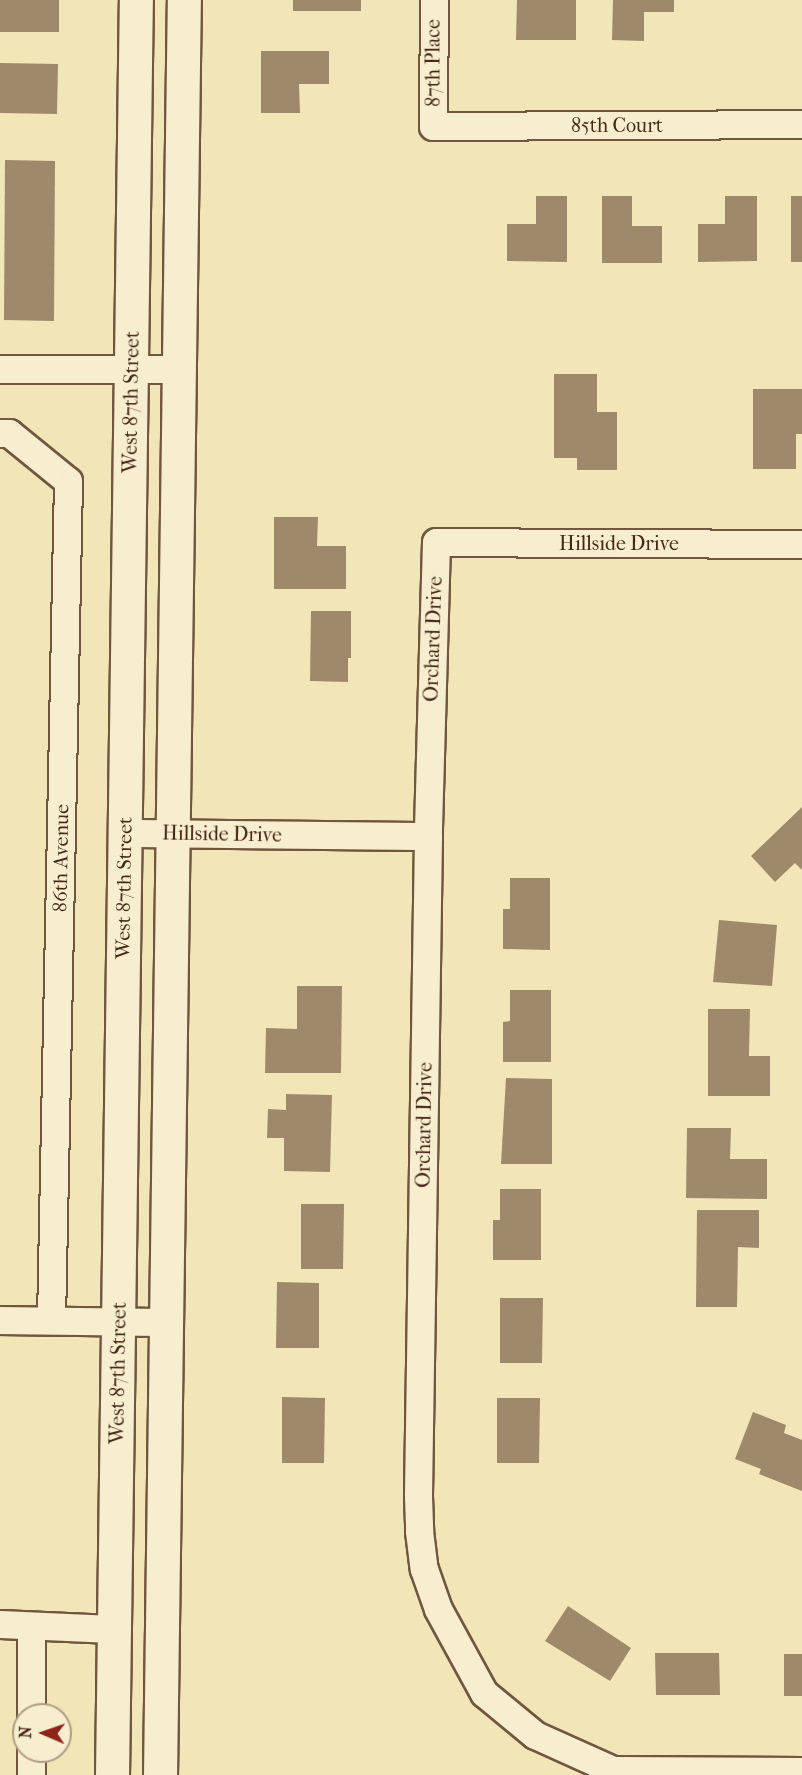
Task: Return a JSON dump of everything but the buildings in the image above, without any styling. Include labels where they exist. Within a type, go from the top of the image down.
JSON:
[{"type":"main road","name":"West 87th Street","points":[[112,1775],[112,1629],[119,1321],[136,0]]},
{"type":"main road","points":[[160,1775],[184,0]]},
{"type":"street","name":"87th Place","points":[[433,126],[434,0]]},
{"type":"street","name":"85th Court","points":[[433,126],[802,124]]},
{"type":"street","points":[[0,369],[180,369]]},
{"type":"street","name":"86th Avenue","points":[[0,433],[9,433],[68,481],[51,1320]]},
{"type":"street","name":"Hillside Drive","points":[[436,542],[802,544]]},
{"type":"street","name":"Orchard Drive","points":[[436,542],[428,836],[418,1531],[424,1569],[438,1609],[484,1693],[535,1735],[613,1770],[802,1771]]},
{"type":"street","name":"Hillside Drive","points":[[124,832],[428,836]]},
{"type":"street","points":[[0,1320],[167,1322]]},
{"type":"street","points":[[0,1624],[112,1629]]},
{"type":"street","points":[[31,1626],[31,1703]]}]
